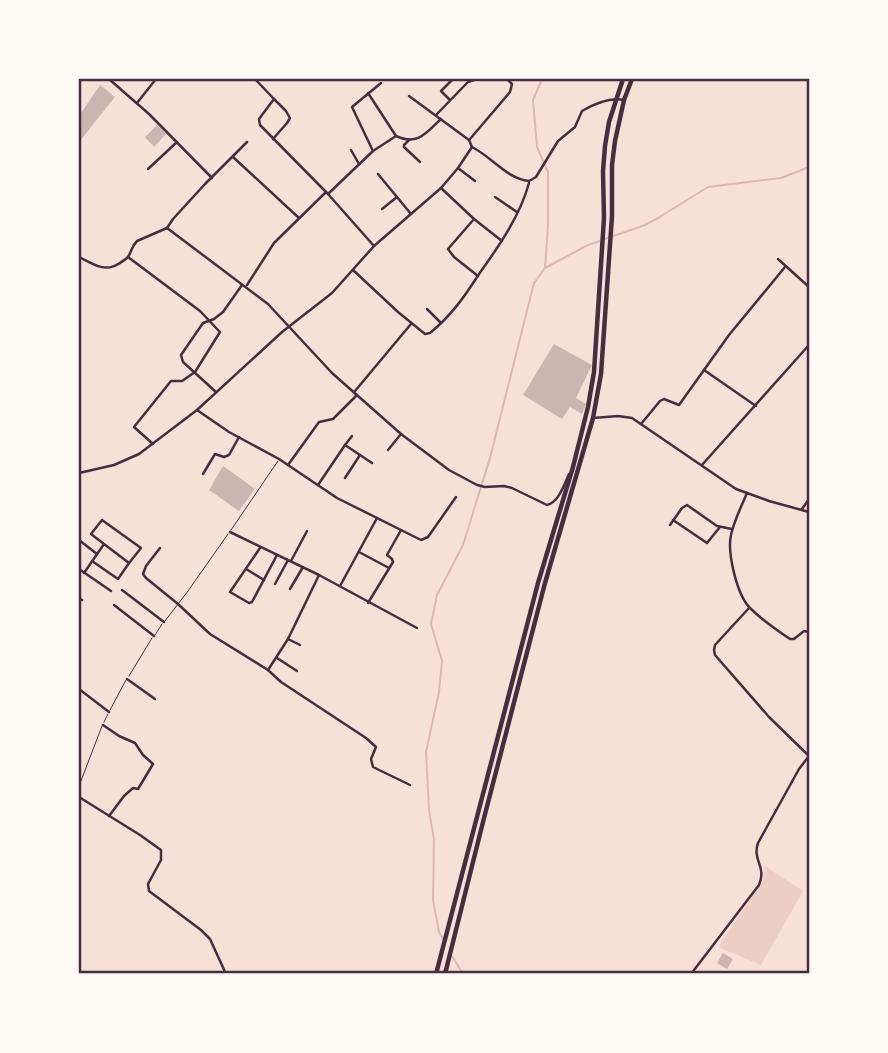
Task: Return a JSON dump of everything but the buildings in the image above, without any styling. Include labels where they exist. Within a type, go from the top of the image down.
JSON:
[{"type":"highway","points":[[436,974],[538,583],[573,467],[594,372],[604,218],[605,146],[623,79]]},
{"type":"highway","points":[[445,974],[545,583],[593,418],[601,374],[612,216],[612,166],[624,100],[632,79]]},
{"type":"highway","points":[[580,437],[587,439]]},
{"type":"street","points":[[109,79],[212,178]]},
{"type":"street","points":[[137,103],[156,79]]},
{"type":"street","points":[[255,79],[290,118],[273,139]]},
{"type":"street","points":[[450,100],[441,91],[453,79]]},
{"type":"street","points":[[436,115],[466,80],[477,79]]},
{"type":"street","points":[[469,140],[510,92],[512,84],[507,79]]},
{"type":"street","points":[[373,151],[352,108],[381,83]]},
{"type":"street","points":[[368,93],[396,136],[414,140],[424,135],[441,119]]},
{"type":"street","points":[[409,96],[517,179],[529,181],[536,177],[558,141],[575,127],[582,111],[616,98],[624,100]]},
{"type":"street","points":[[274,99],[259,122],[374,246]]},
{"type":"street","points":[[216,392],[183,362],[181,355],[203,323],[223,312],[244,285],[249,283],[270,249],[299,219],[373,151],[396,136]]},
{"type":"street","points":[[408,140],[404,148],[420,162]]},
{"type":"street","points":[[148,169],[177,142]]},
{"type":"street","points":[[79,257],[108,269],[121,263],[128,257],[136,241],[167,228],[247,142]]},
{"type":"street","points":[[79,473],[114,465],[138,454],[197,410],[288,326],[326,298],[374,246],[441,188],[472,147]]},
{"type":"street","points":[[351,150],[359,164]]},
{"type":"street","points":[[233,157],[299,219]]},
{"type":"street","points":[[458,168],[475,181]]},
{"type":"street","points":[[378,174],[411,214]]},
{"type":"street","points":[[353,270],[411,324],[428,334],[457,307],[502,241],[529,181]]},
{"type":"street","points":[[441,188],[502,241]]},
{"type":"street","points":[[382,209],[397,197]]},
{"type":"street","points":[[495,197],[517,212]]},
{"type":"street","points":[[474,219],[448,249],[478,276]]},
{"type":"street","points":[[167,228],[268,304],[319,360],[357,396],[449,471],[477,485],[512,488],[547,505],[556,499],[573,467],[579,469]]},
{"type":"street","points":[[128,257],[189,303],[219,330],[219,335],[195,372],[182,381],[171,381],[134,427],[153,444]]},
{"type":"street","points":[[778,260],[809,286]]},
{"type":"street","points":[[641,424],[660,401],[664,399],[679,405],[729,335],[785,267]]},
{"type":"street","points":[[427,309],[441,323]]},
{"type":"street","points":[[354,392],[411,324]]},
{"type":"street","points":[[702,465],[809,345]]},
{"type":"street","points":[[704,370],[756,406]]},
{"type":"street","points":[[288,465],[319,422],[335,418],[357,396]]},
{"type":"street","points":[[197,410],[337,498],[421,540],[426,539],[456,497]]},
{"type":"street","points":[[593,418],[632,418],[726,483],[747,494],[809,512]]},
{"type":"street","points":[[388,450],[401,434]]},
{"type":"street","points":[[318,486],[352,436]]},
{"type":"street","points":[[203,474],[215,454],[224,457],[229,455],[239,437]]},
{"type":"street","points":[[345,445],[372,463]]},
{"type":"street","points":[[345,478],[360,455]]},
{"type":"street","points":[[747,494],[732,529],[730,542],[740,589],[749,608],[791,639],[804,631],[809,632]]},
{"type":"street","points":[[802,509],[809,499]]},
{"type":"street","points":[[670,525],[687,505],[720,527],[732,529]]},
{"type":"street","points":[[340,586],[377,519]]},
{"type":"street","points":[[92,561],[118,579],[141,548],[102,520],[91,534],[129,563]]},
{"type":"street","points":[[673,520],[707,543],[720,527]]},
{"type":"street","points":[[368,603],[393,560],[387,555],[401,530]]},
{"type":"street","points":[[275,584],[307,531]]},
{"type":"street","points":[[230,532],[303,567],[417,628]]},
{"type":"street","points":[[79,540],[97,554]]},
{"type":"street","points":[[84,573],[104,544]]},
{"type":"street","points":[[160,548],[146,566],[143,575],[210,634],[268,670],[281,682],[375,745],[371,759],[373,767],[410,785]]},
{"type":"street","points":[[260,548],[230,592],[251,603],[278,555]]},
{"type":"street","points":[[359,552],[389,568]]},
{"type":"street","points":[[290,589],[303,567]]},
{"type":"street","points":[[246,568],[264,580]]},
{"type":"street","points":[[79,569],[111,591]]},
{"type":"street","points":[[268,670],[288,639],[318,575]]},
{"type":"street","points":[[122,590],[164,622]]},
{"type":"street","points":[[114,605],[154,635]]},
{"type":"street","points":[[691,974],[759,885],[762,874],[755,853],[756,846],[809,756],[769,717],[715,654],[715,645],[749,608]]},
{"type":"street","points":[[288,639],[300,645]]},
{"type":"street","points":[[277,658],[297,671]]},
{"type":"street","points":[[127,679],[155,699]]},
{"type":"street","points":[[79,689],[109,712]]},
{"type":"street","points":[[103,725],[135,743],[153,764],[138,789],[134,788],[124,796],[109,816]]},
{"type":"street","points":[[79,797],[161,850],[161,860],[148,884],[149,891],[210,939],[226,974]]},
{"type":"lane","points":[[79,786],[103,725],[127,679],[154,635],[279,460]]},
{"type":"shaded area","points":[[765,866],[803,891],[761,965],[718,947],[763,881]]},
{"type":"waterway","points":[[542,79],[533,100],[537,147],[548,172],[545,268]]},
{"type":"waterway","points":[[605,239],[645,225],[708,187],[781,178],[809,167]]},
{"type":"waterway","points":[[443,939],[439,932],[433,900],[434,840],[429,810],[426,752],[439,692],[442,661],[431,624],[437,595],[463,545],[490,458],[534,283],[545,268],[600,241]]},
{"type":"waterway","points":[[452,956],[463,974]]}]
